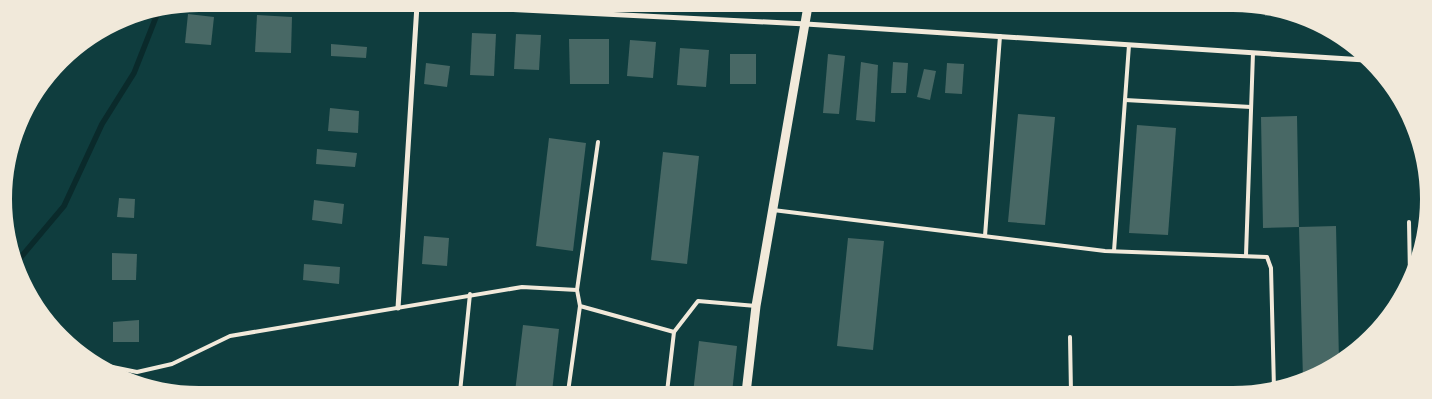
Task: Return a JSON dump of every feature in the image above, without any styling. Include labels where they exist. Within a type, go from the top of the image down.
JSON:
[{"type":"street","points":[[398,308],[416,12]]},
{"type":"street","points":[[560,12],[806,24],[1357,59]]},
{"type":"street","points":[[747,386],[756,306],[807,12]]},
{"type":"lane","points":[[985,236],[1000,36]]},
{"type":"lane","points":[[1114,252],[1129,45]]},
{"type":"lane","points":[[1246,255],[1253,53]]},
{"type":"lane","points":[[1125,100],[1251,107]]},
{"type":"lane","points":[[569,386],[580,306],[577,290],[598,142]]},
{"type":"lane","points":[[773,210],[1114,252],[1267,257],[1271,268],[1274,382]]},
{"type":"lane","points":[[1409,222],[1410,261]]},
{"type":"lane","points":[[121,369],[137,372],[172,364],[230,336],[470,294],[522,287],[577,290]]},
{"type":"lane","points":[[461,386],[470,294]]},
{"type":"lane","points":[[668,386],[674,332],[698,301],[756,306]]},
{"type":"lane","points":[[580,306],[674,332]]},
{"type":"lane","points":[[1070,338],[1072,386]]},
{"type":"building","points":[[188,14],[214,17],[211,45],[185,43]]},
{"type":"building","points":[[257,15],[292,17],[291,53],[255,52]]},
{"type":"building","points":[[472,33],[496,34],[494,76],[470,75]]},
{"type":"building","points":[[516,34],[541,35],[539,70],[514,69]]},
{"type":"building","points":[[569,39],[609,39],[609,84],[570,84]]},
{"type":"building","points":[[630,40],[656,42],[653,78],[627,76]]},
{"type":"building","points":[[331,44],[367,47],[366,58],[331,56]]},
{"type":"building","points":[[680,48],[709,50],[706,87],[677,85]]},
{"type":"building","points":[[730,54],[756,54],[756,84],[730,84]]},
{"type":"building","points":[[828,54],[845,56],[839,114],[823,113]]},
{"type":"building","points":[[861,62],[878,65],[875,122],[856,120]]},
{"type":"building","points":[[893,62],[908,63],[906,93],[891,93]]},
{"type":"building","points":[[426,63],[450,66],[447,87],[424,84]]},
{"type":"building","points":[[947,63],[964,64],[962,94],[945,93]]},
{"type":"building","points":[[924,69],[936,71],[930,100],[917,97]]},
{"type":"building","points":[[330,108],[359,111],[358,133],[328,131]]},
{"type":"building","points":[[1018,114],[1055,117],[1045,225],[1008,222]]},
{"type":"building","points":[[1297,116],[1299,227],[1263,228],[1261,117]]},
{"type":"building","points":[[1137,125],[1176,128],[1168,235],[1129,233]]},
{"type":"building","points":[[549,138],[586,143],[573,251],[536,246]]},
{"type":"building","points":[[317,149],[357,153],[355,167],[316,164]]},
{"type":"building","points":[[663,152],[699,156],[687,264],[651,260]]},
{"type":"building","points":[[119,198],[135,199],[134,218],[117,217]]},
{"type":"building","points":[[314,200],[344,204],[342,224],[312,220]]},
{"type":"building","points":[[1336,226],[1339,353],[1303,373],[1299,227]]},
{"type":"building","points":[[424,236],[449,238],[447,266],[422,264]]},
{"type":"building","points":[[848,238],[884,241],[873,350],[837,346]]},
{"type":"building","points":[[112,253],[137,254],[136,280],[112,280]]},
{"type":"building","points":[[304,264],[340,267],[339,284],[303,280]]},
{"type":"building","points":[[139,320],[139,342],[113,342],[113,322]]},
{"type":"building","points":[[523,325],[559,329],[553,386],[516,386]]},
{"type":"building","points":[[699,341],[737,346],[733,386],[694,386]]},
{"type":"waterway","points":[[21,257],[64,206],[102,124],[134,73],[156,18]]}]
